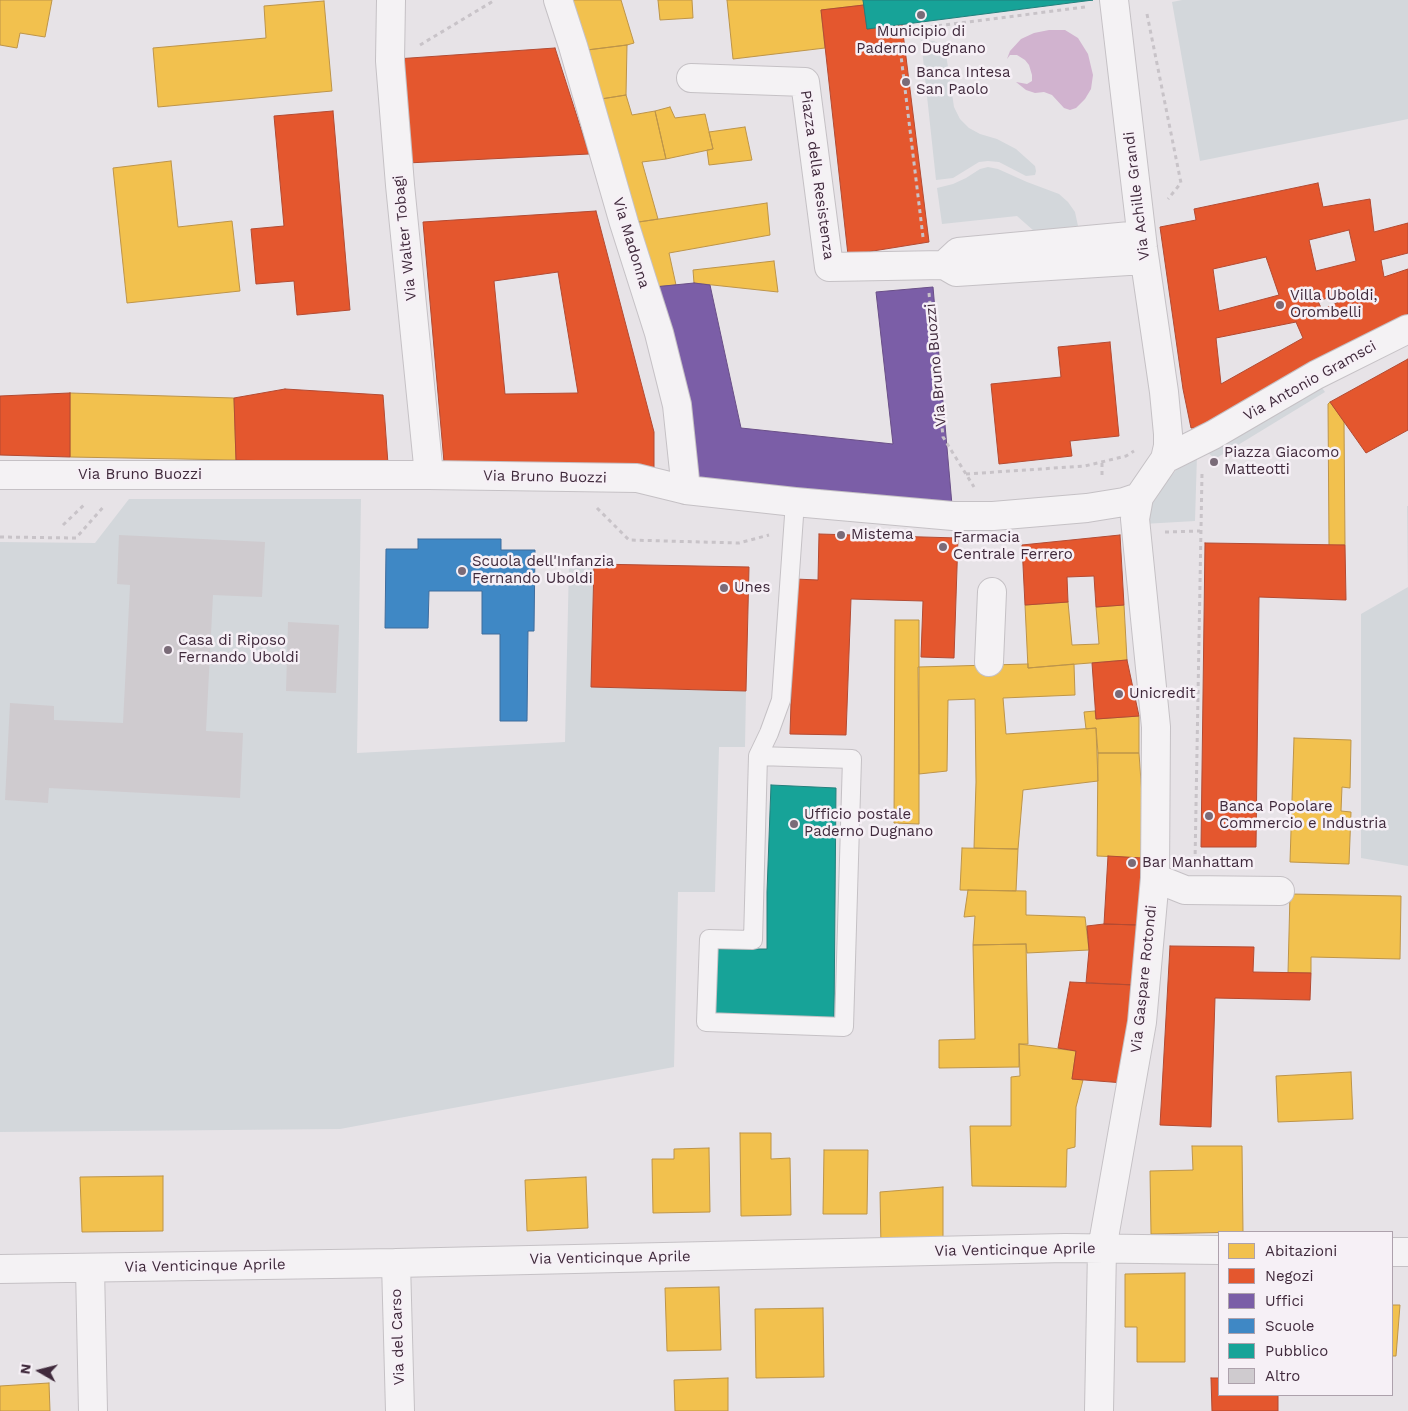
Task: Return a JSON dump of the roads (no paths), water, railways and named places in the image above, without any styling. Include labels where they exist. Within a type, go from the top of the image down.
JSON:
[{"type":"street","name":"Via Walter Tobagi","points":[[391,0],[390,61],[400,194],[429,475]]},
{"type":"street","name":"Via Madonna","points":[[558,0],[624,223],[659,333],[677,405],[686,490]]},
{"type":"street","name":"Via Achille Grandi","points":[[1115,2],[1143,247],[1164,392],[1168,434],[1165,459]]},
{"type":"street","name":"Piazza della Resistenza","points":[[691,78],[804,82],[829,267],[944,265],[958,252],[1143,247]]},
{"type":"street","name":"Via Antonio Gramsci","points":[[1165,459],[1213,436],[1316,375],[1408,329]]},
{"type":"street","points":[[1139,497],[1165,459]]},
{"type":"street","name":"Via Bruno Buozzi","points":[[0,475],[429,475],[637,478],[794,515],[993,516],[1087,508],[1124,502],[1139,497]]},
{"type":"street","name":"Via Gaspare Rotondi","points":[[1099,1411],[1102,1249],[1142,1022],[1155,878],[1156,727],[1136,545],[1135,519],[1139,497]]},
{"type":"street","points":[[989,662],[992,592]]},
{"type":"street","points":[[1155,878],[1185,890],[1280,891]]},
{"type":"street","name":"Via Venticinque Aprile","points":[[0,1269],[396,1264],[1065,1248],[1218,1250]]},
{"type":"street","points":[[1393,1252],[1408,1252]]},
{"type":"street","name":"Via del Carso","points":[[396,1264],[400,1411]]},
{"type":"street","points":[[90,1268],[93,1411]]},
{"type":"lane","points":[[758,756],[852,759],[844,1027],[706,1022],[709,938],[753,940],[758,756],[769,734],[781,700],[794,515]]},
{"type":"place","name":"Municipio di Paderno Dugnano","points":[[921,15]]},
{"type":"place","name":"Banca Intesa San Paolo","points":[[906,82]]},
{"type":"place","name":"Villa Uboldi, Orombelli","points":[[1280,305]]},
{"type":"place","name":"Piazza Giacomo Matteotti","points":[[1214,462]]},
{"type":"place","name":"Mistema","points":[[841,535]]},
{"type":"place","name":"Farmacia Centrale Ferrero","points":[[943,547]]},
{"type":"place","name":"Scuola dell'Infanzia Fernando Uboldi","points":[[462,571]]},
{"type":"place","name":"Unes","points":[[724,588]]},
{"type":"place","name":"Casa di Riposo Fernando Uboldi","points":[[168,650]]},
{"type":"place","name":"Unicredit","points":[[1119,694]]},
{"type":"place","name":"Banca Popolare Commercio e Industria","points":[[1209,816]]},
{"type":"place","name":"Ufficio postale Paderno Dugnano","points":[[794,824]]},
{"type":"place","name":"Bar Manhattam","points":[[1132,863]]}]
